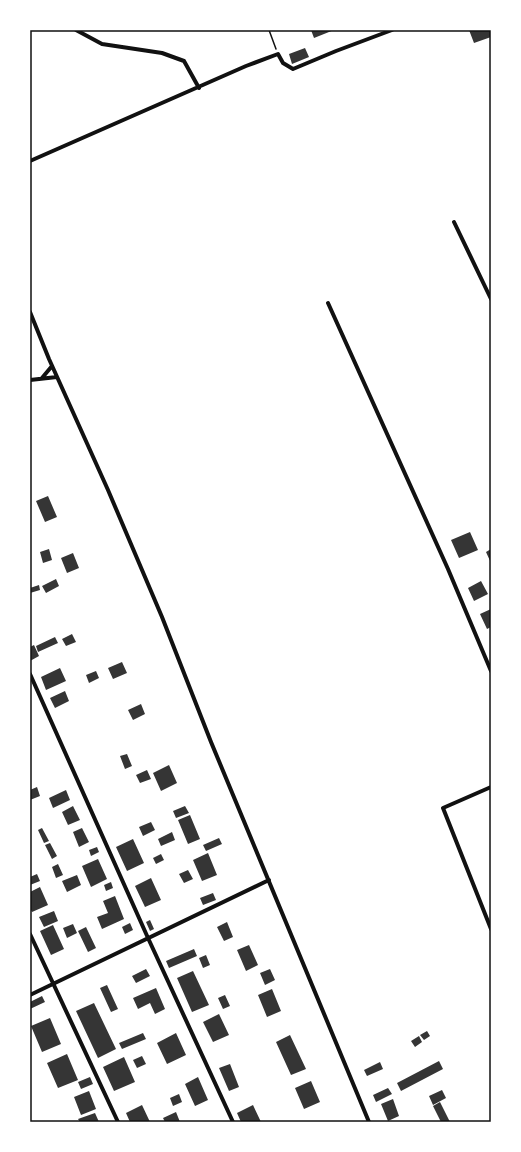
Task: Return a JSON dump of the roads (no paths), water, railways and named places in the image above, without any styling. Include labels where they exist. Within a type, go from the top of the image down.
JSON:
[{"type":"street","points":[[76,30],[102,44],[162,53],[184,61],[199,88]]},
{"type":"street","points":[[30,161],[240,69],[278,54],[283,64],[293,69],[392,30]]},
{"type":"street","points":[[454,222],[491,299]]},
{"type":"street","points":[[328,303],[448,569],[491,671]]},
{"type":"street","points":[[30,312],[52,366],[111,497],[369,1122]]},
{"type":"street","points":[[42,378],[52,366]]},
{"type":"street","points":[[30,380],[57,377]]},
{"type":"street","points":[[31,677],[148,938],[233,1122]]},
{"type":"street","points":[[491,787],[442,808],[491,929]]},
{"type":"street","points":[[30,995],[270,880]]},
{"type":"street","points":[[30,934],[118,1122]]}]
